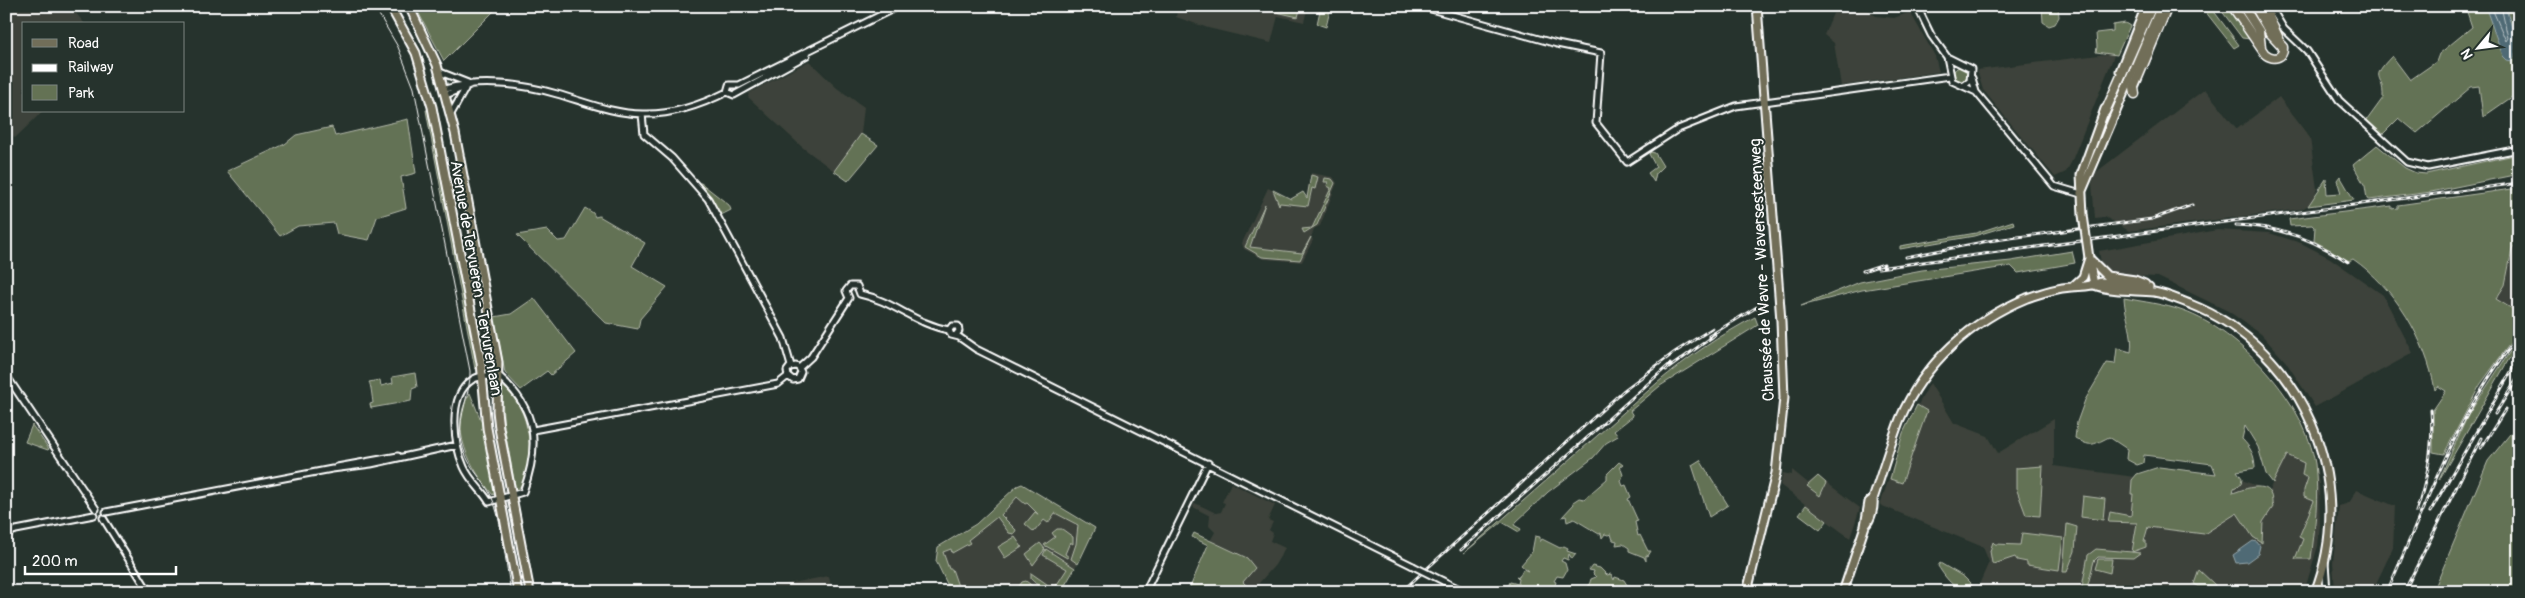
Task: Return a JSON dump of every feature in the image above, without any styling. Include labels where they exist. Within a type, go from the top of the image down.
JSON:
[{"type":"highway","points":[[2105,112],[2152,6]]},
{"type":"highway","points":[[2135,94],[2134,87],[2168,6]]},
{"type":"highway","points":[[2232,6],[2262,50],[2270,57],[2277,58],[2283,51],[2264,6]]},
{"type":"highway","points":[[2243,6],[2259,32],[2262,50]]},
{"type":"highway","points":[[2255,6],[2270,33],[2281,43]]},
{"type":"main road","name":"Avenue de Tervueren - Tervurenlaan","points":[[390,6],[416,53],[427,86],[483,377],[487,428],[518,592]]},
{"type":"main road","name":"Avenue de Tervueren - Tervurenlaan","points":[[409,6],[428,40],[446,92],[499,376],[497,411],[530,592]]},
{"type":"main road","name":"Chaussée de Wavre - Waversesteenweg","points":[[1747,592],[1775,481],[1784,398],[1782,330],[1757,6]]},
{"type":"main road","points":[[2094,285],[2083,215],[2081,175],[2105,112],[2106,102],[2146,6]]},
{"type":"main road","points":[[2081,194],[2161,6]]},
{"type":"main road","points":[[2089,258],[2102,273],[2110,277],[2136,280],[2151,290]]},
{"type":"main road","points":[[2071,287],[2083,277],[2089,258]]},
{"type":"main road","points":[[1843,592],[1874,504],[1873,499],[1895,434],[1909,402],[1930,369],[1943,354],[1968,332],[2003,310],[2038,294],[2071,287],[2094,285],[2101,282],[2151,290],[2202,309],[2239,332],[2263,354],[2298,394],[2318,435],[2328,474],[2330,523],[2325,560],[2315,592]]},
{"type":"street","points":[[726,92],[732,95],[736,89],[899,6]]},
{"type":"street","points":[[1420,6],[1557,44],[1601,53],[1596,122],[1627,162],[1678,129],[1736,106],[1765,100],[1950,74]]},
{"type":"street","points":[[1917,6],[1931,35],[1947,57],[1970,68],[1976,92],[2054,186],[2081,194]]},
{"type":"street","points":[[2270,6],[2284,29],[2307,51],[2339,100],[2407,162],[2428,167],[2519,148]]},
{"type":"street","points":[[736,89],[793,64],[816,48]]},
{"type":"street","points":[[1947,57],[1950,74],[1954,83],[1976,92]]},
{"type":"street","points":[[793,64],[795,58]]},
{"type":"street","points":[[787,62],[793,64]]},
{"type":"street","points":[[1950,74],[1954,66],[1960,64]]},
{"type":"street","points":[[440,72],[470,84],[537,89],[612,110],[642,114],[688,107],[726,92],[729,85],[736,89]]},
{"type":"street","points":[[1962,86],[1968,84],[1972,78]]},
{"type":"street","points":[[450,114],[463,91],[470,84]]},
{"type":"street","points":[[446,92],[470,84]]},
{"type":"street","points":[[446,92],[463,91]]},
{"type":"street","points":[[642,114],[644,134],[672,158],[694,183],[720,218],[784,338],[791,366]]},
{"type":"street","points":[[849,298],[846,291],[850,286],[858,288],[860,294]]},
{"type":"street","points":[[849,298],[855,299],[860,294]]},
{"type":"street","points":[[860,294],[880,300],[930,327],[949,330],[955,325],[969,344]]},
{"type":"street","points":[[799,368],[811,357],[849,298]]},
{"type":"street","points":[[949,330],[950,335],[956,336],[1466,592]]},
{"type":"street","points":[[956,336],[960,331]]},
{"type":"street","points":[[791,366],[799,368]]},
{"type":"street","points":[[791,366],[787,370],[788,376],[793,380],[798,379],[801,375],[799,368]]},
{"type":"street","points":[[6,375],[98,519],[105,515],[332,468],[371,464],[398,456],[457,445]]},
{"type":"street","points":[[499,376],[518,396],[533,430],[534,448],[532,468],[523,492],[513,497],[489,502],[469,476],[457,445],[456,413],[461,394],[470,381],[483,377],[499,376]]},
{"type":"street","points":[[533,430],[778,384],[788,376]]},
{"type":"street","points":[[1145,592],[1208,463]]},
{"type":"street","points":[[6,534],[95,512],[103,508],[105,515],[149,592]]},
{"type":"street","points":[[2325,560],[2327,592]]},
{"type":"shaded area","points":[[6,6],[70,6],[83,22],[22,22],[22,112],[42,112],[15,138],[6,129]]},
{"type":"shaded area","points":[[1178,6],[1308,6],[1304,22],[1278,16],[1271,43],[1208,28],[1176,17]]},
{"type":"shaded area","points":[[1836,6],[1862,6],[1876,16],[1894,18],[1910,12],[1935,56],[1939,72],[1841,86],[1834,43],[1824,35]]},
{"type":"shaded area","points":[[2115,53],[2071,163],[2066,172],[2055,177],[1983,90],[1977,70]]},
{"type":"shaded area","points":[[809,61],[837,88],[864,107],[861,134],[834,171],[802,147],[748,97],[749,93]]},
{"type":"shaded area","points":[[2205,89],[2237,129],[2279,97],[2310,138],[2317,189],[2312,203],[2302,209],[2129,231],[2105,217],[2095,218],[2092,184],[2095,173]]},
{"type":"shaded area","points":[[1311,173],[1333,177],[1337,183],[1320,226],[1315,228],[1311,237],[1313,240],[1302,262],[1263,259],[1244,249],[1242,243],[1268,188],[1290,199],[1303,192],[1306,198]]},
{"type":"shaded area","points":[[2217,230],[2269,233],[2301,243],[2330,258],[2383,295],[2413,353],[2315,407],[2286,362],[2261,334],[2228,311],[2158,277],[2110,275],[2101,263],[2099,251]]},
{"type":"shaded area","points":[[2519,239],[2519,308],[2514,310],[2496,299],[2505,285],[2512,250]]},
{"type":"shaded area","points":[[1930,383],[1954,423],[1988,436],[1998,453],[2054,419],[2054,466],[2157,480],[2232,476],[2269,491],[2287,448],[2315,460],[2319,483],[2320,525],[2318,546],[2304,592],[1980,592],[1978,587],[1989,562],[1983,547],[1880,505],[1906,427]]},
{"type":"shaded area","points":[[1792,470],[1808,483],[1818,476],[1860,508],[1850,538],[1827,521],[1820,530],[1799,514],[1806,505],[1780,485],[1783,473],[1792,475]]},
{"type":"shaded area","points":[[1231,483],[1275,505],[1268,520],[1273,522],[1269,530],[1273,533],[1270,541],[1285,548],[1275,565],[1252,591],[1243,582],[1255,568],[1246,558],[1210,541],[1215,532],[1209,526],[1210,516],[1193,507],[1195,503],[1216,513],[1221,512],[1225,503],[1222,502]]},
{"type":"shaded area","points":[[1022,484],[1095,528],[1061,592],[951,592],[936,561],[938,547],[976,524],[1017,486]]},
{"type":"shaded area","points":[[2357,490],[2395,506],[2393,548],[2372,592],[2335,592],[2333,562],[2339,506],[2349,503]]},
{"type":"shaded area","points":[[829,576],[832,592],[744,592]]},
{"type":"green space","points":[[415,6],[499,6],[444,61]]},
{"type":"green space","points":[[1273,6],[1301,6],[1298,17],[1272,11]]},
{"type":"green space","points":[[1321,6],[1331,6],[1326,27],[1317,24]]},
{"type":"green space","points":[[2042,6],[2058,6],[2059,17],[2055,24],[2049,26],[2043,22]]},
{"type":"green space","points":[[2201,6],[2210,6],[2239,45],[2234,48]]},
{"type":"green space","points":[[2218,6],[2227,6],[2250,39],[2242,38]]},
{"type":"green space","points":[[2465,6],[2514,6],[2519,16],[2519,92],[2483,117],[2479,86],[2471,87],[2417,133],[2399,118],[2382,135],[2367,120],[2383,98],[2379,77],[2381,69],[2392,56],[2410,80],[2436,62],[2439,54],[2472,27]]},
{"type":"green space","points":[[2125,23],[2130,26],[2117,55],[2096,52],[2096,33],[2113,31],[2113,25]]},
{"type":"green space","points":[[1961,67],[1969,75],[1961,83],[1953,75]]},
{"type":"green space","points":[[426,110],[429,110],[478,367],[475,369],[427,116]]},
{"type":"green space","points":[[408,119],[416,173],[401,177],[406,208],[377,217],[369,240],[337,234],[334,223],[298,226],[280,236],[227,171],[285,144],[296,135],[332,127],[335,136]]},
{"type":"green space","points":[[861,134],[878,145],[848,181],[834,171]]},
{"type":"green space","points":[[2377,145],[2405,168],[2416,173],[2426,174],[2519,154],[2519,174],[2431,192],[2369,200],[2367,199],[2365,186],[2353,165]]},
{"type":"green space","points":[[1651,152],[1655,153],[1663,166],[1656,173],[1654,182],[1648,173],[1656,167],[1649,154]]},
{"type":"green space","points":[[1311,175],[1318,177],[1315,189],[1312,188],[1308,206],[1280,203],[1279,205],[1273,190],[1291,199],[1303,192],[1307,198]]},
{"type":"green space","points":[[2340,176],[2354,200],[2308,206],[2326,179],[2327,194],[2341,193],[2337,180]]},
{"type":"green space","points":[[1325,178],[1332,179],[1335,183],[1317,225],[1304,233],[1302,229],[1312,228],[1331,188],[1327,186],[1328,182],[1324,182]]},
{"type":"green space","points":[[698,183],[701,183],[729,205],[731,210],[721,215]]},
{"type":"green space","points":[[2519,188],[2519,239],[2512,250],[2505,285],[2496,299],[2514,310],[2519,308],[2519,331],[2480,385],[2444,454],[2433,452],[2433,410],[2446,391],[2438,386],[2435,390],[2424,352],[2406,316],[2395,300],[2368,271],[2353,259],[2349,261],[2314,241],[2315,227],[2313,225],[2290,226],[2289,219],[2392,206],[2392,209],[2398,208],[2398,205]]},
{"type":"green space","points":[[1265,204],[1250,247],[1302,253],[1311,237],[1300,260],[1262,257],[1245,247]]},
{"type":"green space","points":[[585,208],[593,213],[595,217],[599,216],[645,243],[632,266],[667,287],[640,319],[638,329],[606,323],[517,235],[547,230],[558,241],[566,240]]},
{"type":"green space","points":[[2013,221],[2014,224],[1974,236],[1900,249],[1900,246],[1976,233]]},
{"type":"green space","points":[[2072,251],[2075,263],[2018,273],[2011,266],[1862,290],[1801,306],[1860,282],[1922,270],[2011,261]]},
{"type":"green space","points":[[534,298],[576,353],[551,375],[547,371],[521,390],[505,373],[494,317],[511,314]]},
{"type":"green space","points":[[2124,298],[2176,309],[2205,321],[2247,352],[2267,372],[2284,394],[2299,417],[2309,441],[2315,464],[2317,500],[2311,559],[2295,559],[2303,539],[2299,537],[2314,501],[2304,497],[2308,478],[2302,475],[2304,463],[2287,455],[2273,483],[2266,474],[2258,447],[2245,426],[2242,439],[2252,452],[2255,468],[2237,471],[2242,478],[2241,484],[2234,488],[2233,493],[2257,487],[2266,489],[2270,493],[2273,507],[2263,522],[2262,543],[2253,537],[2237,513],[2204,534],[2148,527],[2144,541],[2146,541],[2146,547],[2132,552],[2137,523],[2108,522],[2110,512],[2131,516],[2132,480],[2137,474],[2159,467],[2216,474],[2212,464],[2144,455],[2143,463],[2137,465],[2126,459],[2127,449],[2109,437],[2091,444],[2075,438],[2077,422],[2085,400],[2107,363],[2115,364],[2117,348],[2131,352],[2132,345]]},
{"type":"green space","points":[[1755,317],[1758,325],[1660,386],[1630,411],[1633,416],[1614,431],[1618,436],[1606,443],[1593,458],[1548,492],[1515,523],[1514,525],[1521,529],[1519,532],[1502,522],[1464,553],[1668,374],[1717,339]]},
{"type":"green space","points":[[2519,338],[2519,350],[2509,359],[2439,480],[2468,415]]},
{"type":"green space","points":[[415,373],[417,387],[412,389],[411,401],[371,408],[370,404],[373,403],[369,382],[380,380],[381,386],[393,383],[392,377]]},
{"type":"green space","points":[[502,386],[512,394],[519,406],[525,420],[528,436],[530,452],[528,468],[523,481],[516,491],[503,420]]},
{"type":"green space","points":[[470,393],[482,423],[495,493],[493,495],[470,461],[461,434],[463,406]]},
{"type":"green space","points":[[1917,405],[1927,411],[1902,483],[1890,479],[1903,433]]},
{"type":"green space","points":[[2519,423],[2519,592],[2433,592],[2488,461]]},
{"type":"green space","points":[[32,425],[49,449],[48,450],[25,442]]},
{"type":"green space","points":[[1700,460],[1728,505],[1709,517],[1692,465]]},
{"type":"green space","points":[[1619,462],[1623,465],[1620,466],[1623,475],[1621,481],[1623,486],[1626,485],[1631,497],[1628,499],[1638,521],[1635,522],[1638,536],[1640,535],[1648,551],[1651,551],[1648,556],[1646,555],[1646,561],[1644,557],[1629,551],[1629,548],[1623,544],[1616,545],[1617,541],[1613,540],[1611,534],[1605,534],[1602,538],[1601,533],[1599,534],[1574,519],[1567,522],[1566,516],[1562,517],[1574,504],[1573,502],[1579,498],[1584,499],[1607,479],[1607,474]]},
{"type":"green space","points":[[2043,466],[2040,516],[2026,515],[2016,488],[2016,468]]},
{"type":"green space","points":[[1818,476],[1826,483],[1820,496],[1807,486]]},
{"type":"green space","points":[[1022,484],[1095,528],[1078,564],[1071,559],[1076,544],[1078,525],[1055,513],[1048,523],[1044,520],[1034,532],[1025,524],[1035,512],[1039,515],[1027,503],[1025,504],[1017,497],[1001,515],[1016,530],[1014,534],[1009,533],[997,517],[968,540],[970,543],[952,553],[951,549],[943,552],[949,569],[952,569],[960,592],[951,592],[936,561],[938,547],[976,524],[1017,486]]},
{"type":"green space","points":[[2083,496],[2105,499],[2103,520],[2081,517]]},
{"type":"green space","points":[[1806,505],[1827,521],[1820,530],[1799,514]]},
{"type":"green space","points":[[2067,524],[2077,527],[2075,551],[2067,572],[2063,572]]},
{"type":"green space","points":[[1057,529],[1062,529],[1073,537],[1073,544],[1070,542],[1065,554],[1069,557],[1067,558],[1044,545],[1055,537],[1052,533]]},
{"type":"green space","points":[[1194,533],[1247,558],[1255,568],[1243,582],[1253,592],[1188,592],[1208,545],[1192,537]]},
{"type":"green space","points":[[2022,533],[2063,538],[2059,570],[2027,565],[2027,562],[2017,560],[2015,557],[1992,563],[1990,551],[1993,542],[1995,544],[2020,545]]},
{"type":"green space","points":[[1535,536],[1540,537],[1540,542],[1542,539],[1560,548],[1564,546],[1568,548],[1567,551],[1576,554],[1572,559],[1569,554],[1568,560],[1563,558],[1561,561],[1565,563],[1567,570],[1563,577],[1557,576],[1554,581],[1556,582],[1553,592],[1506,591],[1510,582],[1518,584],[1519,579],[1516,576],[1519,577],[1523,569],[1528,571],[1521,565],[1532,552]]},
{"type":"green space","points":[[1015,537],[1022,547],[1005,558],[998,547]]},
{"type":"green space","points":[[1040,543],[1045,549],[1033,565],[1026,554]]},
{"type":"green space","points":[[1046,549],[1075,568],[1061,592],[1045,592],[1031,579],[1031,573],[1054,589],[1067,569],[1043,555]]},
{"type":"green space","points":[[2096,549],[2140,553],[2133,558],[2098,557],[2094,561],[2086,592],[2081,592],[2088,555]]},
{"type":"green space","points":[[2098,559],[2112,559],[2110,573],[2095,569]]},
{"type":"green space","points":[[1940,563],[1964,577],[1974,587],[1973,592],[1962,590],[1952,584],[1938,566]]},
{"type":"green space","points":[[1592,566],[1600,568],[1607,575],[1611,574],[1614,580],[1615,577],[1624,580],[1627,585],[1636,586],[1633,592],[1627,589],[1625,592],[1587,592],[1591,579],[1596,577],[1593,574],[1594,571],[1589,570]]},
{"type":"green space","points":[[2199,570],[2215,585],[2214,587],[2200,587],[2194,584]]},
{"type":"green space","points":[[1026,581],[1040,592],[1015,592],[1022,582]]},
{"type":"water","points":[[2485,6],[2505,6],[2512,26],[2516,49],[2512,61],[2507,60],[2503,56]]},
{"type":"water","points":[[2253,541],[2257,542],[2260,546],[2258,554],[2247,562],[2236,563],[2233,555]]},
{"type":"tram line","points":[[374,6],[398,47],[414,88],[470,371],[469,388],[461,421],[463,449],[470,465],[492,498],[501,531],[511,592]]},
{"type":"railway","points":[[1878,268],[2519,183]]},
{"type":"railway","points":[[1906,257],[1988,241],[2152,219],[2192,205]]},
{"type":"railway","points":[[2236,225],[2266,228],[2295,235],[2322,247],[2348,262]]},
{"type":"railway","points":[[1863,271],[1884,264]]},
{"type":"railway","points":[[1709,336],[1757,307]]},
{"type":"railway","points":[[1401,592],[1623,391],[1675,352],[1713,328]]},
{"type":"railway","points":[[1666,370],[1715,335]]},
{"type":"railway","points":[[2387,592],[2430,492],[2461,427],[2497,365],[2519,336]]},
{"type":"railway","points":[[2430,512],[2519,358]]},
{"type":"railway","points":[[1461,550],[1670,364]]},
{"type":"railway","points":[[2495,414],[2519,376]]},
{"type":"railway","points":[[2416,512],[2424,487],[2431,449],[2431,410]]},
{"type":"railway","points":[[2481,448],[2505,410]]},
{"type":"railway","points":[[2404,592],[2481,438]]}]
